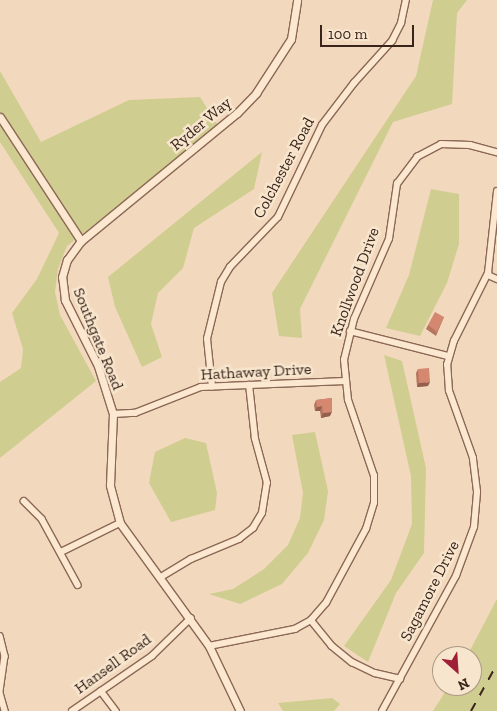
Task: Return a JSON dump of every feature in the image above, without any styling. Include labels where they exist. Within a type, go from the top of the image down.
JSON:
[{"type":"street","name":"Ryder Way","points":[[81,241],[251,99],[284,53],[294,27],[298,0]]},
{"type":"street","name":"Colchester Road","points":[[212,387],[207,339],[221,282],[230,267],[278,217],[322,125],[348,89],[392,41],[401,23],[406,0]]},
{"type":"street","points":[[0,117],[81,241]]},
{"type":"street","name":"Knollwood Drive","points":[[209,646],[289,630],[311,620],[326,603],[366,529],[374,503],[372,467],[350,406],[345,381],[344,360],[350,330],[386,247],[395,191],[407,167],[422,153],[441,144],[470,145],[497,152]]},
{"type":"street","name":"Sagamore Drive","points":[[382,711],[460,569],[474,527],[476,475],[468,439],[449,391],[448,356],[488,275],[497,191]]},
{"type":"street","name":"Southgate Road","points":[[81,241],[65,265],[63,294],[98,366],[113,414],[110,485],[120,523],[161,576],[209,646],[240,711]]},
{"type":"street","points":[[488,275],[497,278]]},
{"type":"street","points":[[350,330],[448,356]]},
{"type":"street","name":"Hathaway Drive","points":[[113,414],[135,412],[189,389],[345,381]]},
{"type":"street","points":[[161,576],[191,559],[239,539],[253,528],[262,513],[267,484],[255,439],[249,385]]},
{"type":"street","points":[[24,501],[42,519],[78,585]]},
{"type":"street","points":[[61,552],[120,523]]},
{"type":"street","name":"Hansell Road","points":[[72,711],[152,656],[191,618]]},
{"type":"street","points":[[311,620],[332,646],[352,662],[374,673],[400,679]]},
{"type":"street","points":[[0,636],[5,656],[0,693],[4,711]]},
{"type":"street","points":[[101,691],[116,711]]},
{"type":"shaded area","points":[[433,0],[467,0],[457,13],[452,104],[393,122],[300,309],[302,338],[279,336],[272,293],[416,76]]},
{"type":"shaded area","points":[[0,71],[41,142],[129,100],[200,97],[219,127],[67,246],[58,269],[55,292],[60,315],[96,381],[0,458],[0,382],[21,368],[23,349],[12,313],[37,279],[59,233],[0,142]]},
{"type":"shaded area","points":[[262,152],[254,189],[194,228],[183,268],[158,293],[151,324],[162,357],[142,367],[115,307],[108,277]]},
{"type":"shaded area","points":[[431,189],[459,194],[459,244],[447,283],[420,336],[386,328],[409,275]]},
{"type":"shaded area","points":[[384,355],[402,361],[426,468],[424,553],[396,593],[368,662],[344,646],[391,580],[412,524],[411,476]]},
{"type":"shaded area","points":[[315,432],[328,491],[324,520],[308,553],[282,584],[240,604],[209,594],[233,589],[264,569],[288,545],[300,518],[303,493],[292,435]]},
{"type":"shaded area","points":[[185,438],[206,443],[217,493],[215,510],[171,522],[149,483],[155,452]]},
{"type":"shaded area","points":[[497,599],[497,711],[433,711],[443,696],[482,696],[482,646],[472,646]]},
{"type":"shaded area","points":[[332,698],[340,704],[334,711],[283,711],[278,703]]},
{"type":"building","points":[[435,312],[444,317],[437,332],[428,325]]},
{"type":"building","points":[[429,368],[430,382],[419,383],[418,369]]},
{"type":"building","points":[[332,398],[332,412],[323,413],[322,406],[317,407],[316,400]]},
{"type":"railway","points":[[471,711],[497,664]]}]
